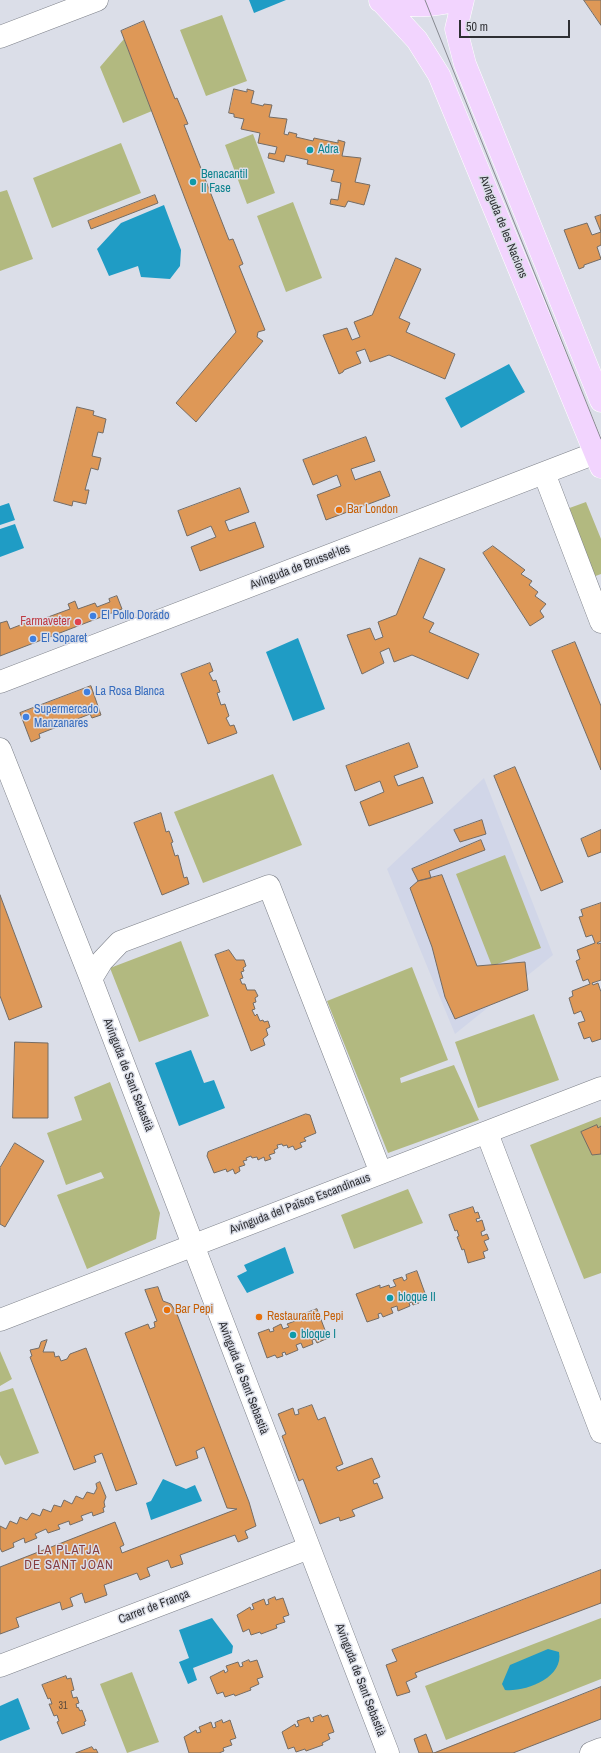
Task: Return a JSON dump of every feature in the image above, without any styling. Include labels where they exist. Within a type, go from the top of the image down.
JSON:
[{"type":"main road","points":[[380,0],[408,6],[442,4],[457,0]]},
{"type":"main road","name":"Avinguda de les Nacions","points":[[380,0],[417,40],[439,75],[599,457]]},
{"type":"main road","points":[[463,0],[456,29],[465,64],[601,401]]},
{"type":"street","points":[[0,37],[97,0]]},
{"type":"street","name":"Avinguda de Brussel·les","points":[[0,682],[544,473],[599,457]]},
{"type":"street","points":[[544,473],[601,622]]},
{"type":"street","name":"Avinguda de Sant Sebastià","points":[[0,749],[92,979],[388,1753]]},
{"type":"street","points":[[92,979],[102,961],[120,942],[269,886],[381,1173]]},
{"type":"street","name":"Avinguda del Països Escandinaus","points":[[0,1320],[601,1088]]},
{"type":"street","points":[[487,1133],[600,1428]]},
{"type":"street","name":"Carrer de França","points":[[0,1666],[309,1548]]},
{"type":"street","points":[[591,1753],[601,1749]]},
{"type":"shaded area","points":[[484,778],[553,955],[455,1034],[387,869]]},
{"type":"green space","points":[[222,15],[247,81],[206,96],[180,30]]},
{"type":"green space","points":[[124,39],[152,111],[123,123],[100,67]]},
{"type":"green space","points":[[253,134],[275,193],[247,204],[225,145]]},
{"type":"green space","points":[[121,143],[141,193],[52,228],[33,178]]},
{"type":"green space","points":[[7,190],[33,259],[0,271],[0,192]]},
{"type":"green space","points":[[293,202],[322,278],[286,292],[257,216]]},
{"type":"green space","points":[[586,502],[601,539],[601,574],[590,578],[564,510]]},
{"type":"green space","points":[[273,774],[302,845],[203,883],[174,812]]},
{"type":"green space","points":[[505,855],[541,948],[492,966],[456,874]]},
{"type":"green space","points":[[181,941],[209,1016],[139,1042],[110,968]]},
{"type":"green space","points":[[412,967],[448,1060],[400,1078],[401,1083],[454,1065],[479,1120],[388,1153],[327,1001]]},
{"type":"green space","points":[[534,1014],[559,1080],[478,1108],[455,1042]]},
{"type":"green space","points":[[110,1082],[160,1213],[156,1239],[87,1269],[57,1195],[104,1178],[101,1172],[66,1185],[47,1133],[82,1120],[74,1097]]},
{"type":"green space","points":[[601,1117],[601,1273],[584,1279],[530,1145]]},
{"type":"green space","points":[[408,1189],[423,1223],[354,1249],[341,1215]]},
{"type":"green space","points":[[0,1351],[12,1379],[0,1386]]},
{"type":"green space","points":[[13,1388],[39,1453],[5,1465],[0,1455],[0,1392]]},
{"type":"green space","points":[[601,1618],[601,1679],[446,1740],[425,1686]]},
{"type":"green space","points":[[132,1672],[159,1742],[127,1753],[100,1684]]},
{"type":"water","points":[[249,0],[286,0],[254,13]]},
{"type":"water","points":[[164,205],[181,250],[180,266],[170,279],[141,277],[138,266],[109,276],[97,249],[121,223]]},
{"type":"water","points":[[509,364],[525,392],[461,428],[445,398]]},
{"type":"water","points":[[9,503],[15,520],[0,525],[0,506]]},
{"type":"water","points":[[15,524],[24,548],[0,557],[0,529]]},
{"type":"water","points":[[298,638],[325,709],[293,721],[266,652]]},
{"type":"water","points":[[191,1050],[204,1083],[214,1080],[225,1108],[179,1126],[155,1063]]},
{"type":"water","points":[[285,1247],[294,1273],[247,1293],[237,1276],[247,1271],[244,1265]]},
{"type":"water","points":[[163,1479],[186,1489],[195,1485],[202,1501],[151,1520],[146,1503],[151,1501]]},
{"type":"water","points":[[212,1618],[233,1646],[232,1653],[193,1668],[197,1680],[188,1684],[179,1662],[189,1658],[179,1630]]},
{"type":"water","points":[[548,1649],[559,1652],[559,1661],[549,1676],[541,1682],[523,1689],[505,1690],[502,1684],[510,1665]]},
{"type":"water","points":[[18,1698],[30,1729],[0,1741],[0,1706]]},
{"type":"building","points":[[584,0],[601,0],[601,25]]},
{"type":"building","name":"Benacantil II Fase","points":[[144,21],[175,99],[177,98],[188,124],[184,125],[229,240],[233,239],[243,264],[239,266],[265,330],[258,332],[257,337],[263,341],[196,422],[176,403],[236,332],[121,31]]},
{"type":"building","name":"Adra","points":[[234,89],[247,92],[247,89],[254,91],[251,103],[263,106],[264,104],[272,105],[269,117],[287,119],[284,134],[288,135],[289,132],[297,134],[296,137],[313,141],[314,138],[338,143],[338,140],[345,142],[342,156],[361,158],[355,182],[370,185],[364,205],[348,201],[345,207],[330,204],[331,199],[338,200],[341,183],[331,181],[334,170],[307,164],[308,160],[286,155],[284,162],[268,158],[269,153],[275,154],[277,147],[258,143],[260,133],[241,129],[244,119],[234,117],[234,114],[229,113]]},
{"type":"building","points":[[155,195],[158,203],[91,229],[88,221]]},
{"type":"building","points":[[601,215],[601,232],[595,217]]},
{"type":"building","points":[[587,223],[592,235],[601,232],[601,245],[597,247],[601,259],[584,265],[584,267],[579,269],[564,230]]},
{"type":"building","points":[[396,258],[421,269],[399,318],[410,323],[406,332],[455,354],[445,379],[389,355],[370,362],[365,349],[356,352],[361,363],[344,370],[339,374],[323,335],[347,328],[352,340],[360,337],[354,322],[372,315]]},
{"type":"building","points":[[77,407],[94,411],[93,415],[106,419],[103,433],[98,432],[92,456],[101,458],[98,470],[91,468],[85,490],[89,490],[86,504],[73,501],[72,506],[54,501]]},
{"type":"building","points":[[366,437],[375,461],[351,469],[355,480],[380,471],[390,496],[326,520],[317,495],[341,486],[337,475],[313,485],[303,460]]},
{"type":"building","points":[[240,488],[249,512],[225,521],[229,531],[255,522],[264,547],[200,571],[191,547],[216,537],[211,526],[187,536],[178,511]]},
{"type":"building","points":[[493,546],[525,570],[521,574],[532,581],[529,585],[538,592],[535,596],[546,604],[540,611],[544,617],[530,626],[483,553]]},
{"type":"building","points":[[420,558],[445,569],[423,618],[434,623],[429,632],[479,654],[468,679],[412,655],[394,662],[389,648],[380,652],[384,663],[362,674],[347,635],[370,628],[375,640],[383,637],[378,622],[396,615]]},
{"type":"building","points":[[117,596],[122,609],[0,656],[0,623],[7,621],[10,629],[28,622],[29,624],[70,609],[68,604],[75,601],[78,609],[95,603],[97,607],[110,602],[109,599]]},
{"type":"building","points":[[575,642],[601,706],[601,770],[552,651]]},
{"type":"building","points":[[210,663],[213,671],[209,673],[213,681],[216,680],[220,692],[217,693],[221,705],[225,704],[229,716],[226,718],[230,726],[234,725],[237,733],[208,744],[181,674]]},
{"type":"building","points":[[91,686],[101,715],[92,718],[90,714],[39,734],[40,738],[31,742],[20,713]]},
{"type":"building","points":[[409,743],[418,767],[394,776],[398,786],[423,777],[433,803],[369,826],[360,802],[384,792],[380,781],[355,791],[346,766]]},
{"type":"building","points":[[515,767],[563,882],[541,891],[494,776]]},
{"type":"building","points":[[161,813],[166,832],[169,831],[173,842],[171,843],[175,856],[178,855],[184,878],[187,877],[189,884],[162,895],[134,823]]},
{"type":"building","points":[[482,820],[486,834],[460,842],[454,830]]},
{"type":"building","points":[[601,830],[601,852],[588,857],[581,839]]},
{"type":"building","points":[[481,840],[485,850],[429,871],[431,878],[418,881],[412,869]]},
{"type":"building","points":[[442,875],[477,966],[525,962],[528,990],[455,1019],[445,997],[432,947],[410,888],[418,881]]},
{"type":"building","points":[[0,895],[42,1007],[9,1020],[0,996]]},
{"type":"building","points":[[601,903],[601,941],[597,943],[601,943],[601,980],[592,983],[593,985],[598,983],[601,992],[601,1039],[592,1042],[590,1037],[584,1039],[578,1023],[585,1021],[581,1011],[574,1014],[569,998],[573,996],[572,991],[590,984],[588,979],[583,981],[576,961],[580,959],[577,950],[595,943],[592,935],[586,937],[579,917],[583,916],[581,910]]},
{"type":"building","points":[[229,950],[236,960],[244,960],[246,966],[243,968],[244,971],[241,972],[243,978],[240,979],[242,984],[245,984],[247,990],[255,990],[258,996],[255,998],[256,1002],[253,1003],[255,1009],[252,1010],[255,1016],[257,1014],[260,1021],[268,1021],[270,1027],[266,1029],[268,1035],[263,1039],[265,1045],[251,1051],[215,955]]},
{"type":"building","points":[[15,1042],[48,1043],[48,1118],[13,1118]]},
{"type":"building","points":[[306,1114],[310,1115],[316,1133],[304,1138],[306,1141],[300,1143],[302,1147],[295,1150],[293,1146],[288,1148],[287,1145],[277,1145],[278,1148],[274,1150],[275,1153],[269,1155],[271,1159],[265,1161],[264,1157],[258,1160],[257,1157],[252,1158],[251,1156],[246,1158],[247,1160],[243,1161],[245,1165],[239,1167],[240,1171],[235,1174],[233,1169],[227,1172],[226,1169],[214,1173],[207,1156],[208,1152]]},
{"type":"building","points":[[597,1125],[598,1128],[601,1126],[601,1154],[592,1155],[581,1132]]},
{"type":"building","points":[[15,1143],[44,1161],[5,1227],[0,1224],[0,1168]]},
{"type":"building","points":[[473,1207],[475,1213],[478,1212],[480,1218],[476,1219],[477,1222],[482,1220],[485,1230],[481,1232],[482,1236],[487,1234],[489,1239],[484,1241],[488,1250],[483,1252],[485,1258],[468,1263],[464,1249],[462,1250],[457,1237],[459,1236],[457,1230],[455,1231],[449,1215]]},
{"type":"building","name":"bloque II","points":[[417,1271],[426,1296],[418,1299],[419,1303],[413,1305],[412,1302],[409,1303],[410,1306],[398,1311],[397,1306],[391,1308],[393,1313],[383,1317],[381,1313],[378,1314],[379,1318],[367,1322],[356,1294],[380,1285],[380,1288],[389,1285],[390,1288],[396,1286],[393,1280],[402,1277],[404,1281],[407,1279],[406,1275]]},
{"type":"building","points":[[158,1287],[163,1301],[171,1304],[177,1314],[249,1502],[256,1526],[245,1531],[248,1538],[238,1542],[235,1535],[180,1555],[183,1564],[171,1568],[168,1560],[147,1568],[150,1576],[140,1580],[137,1573],[104,1585],[107,1595],[85,1603],[82,1593],[70,1598],[73,1606],[62,1610],[60,1602],[16,1618],[19,1627],[0,1634],[0,1567],[115,1522],[124,1545],[120,1547],[122,1553],[237,1509],[227,1508],[204,1447],[196,1451],[198,1458],[176,1466],[125,1333],[148,1324],[150,1329],[155,1327],[154,1322],[157,1321],[145,1290]]},
{"type":"building","name":"bloque I","points":[[317,1309],[328,1338],[317,1343],[315,1339],[312,1340],[313,1344],[303,1348],[301,1343],[296,1345],[298,1350],[286,1355],[285,1352],[282,1353],[283,1356],[277,1358],[275,1355],[267,1358],[258,1333],[269,1329],[270,1332],[274,1331],[273,1328],[281,1324],[283,1329],[289,1327],[287,1324],[295,1321],[294,1318]]},
{"type":"building","points":[[47,1340],[43,1352],[54,1352],[55,1357],[59,1356],[61,1361],[67,1359],[70,1354],[86,1348],[137,1484],[116,1491],[102,1453],[94,1456],[96,1462],[74,1470],[30,1357],[32,1356],[30,1350],[39,1348],[41,1342]]},
{"type":"building","points":[[312,1405],[318,1420],[325,1417],[343,1464],[336,1467],[338,1471],[372,1458],[380,1477],[373,1480],[374,1484],[377,1483],[383,1498],[352,1510],[355,1516],[340,1521],[339,1517],[320,1524],[303,1479],[299,1481],[282,1436],[286,1434],[278,1414],[293,1408],[295,1415],[299,1414],[298,1410]]},
{"type":"building","points":[[100,1482],[106,1497],[104,1502],[105,1507],[103,1508],[104,1512],[93,1516],[92,1512],[81,1516],[83,1520],[70,1525],[69,1521],[58,1525],[60,1529],[48,1533],[46,1529],[35,1534],[37,1538],[25,1543],[24,1538],[13,1543],[14,1547],[2,1552],[0,1548],[0,1526],[6,1529],[10,1521],[17,1524],[20,1517],[27,1520],[32,1513],[40,1516],[43,1509],[51,1512],[54,1505],[61,1507],[64,1500],[72,1504],[76,1496],[83,1499],[87,1492],[94,1494],[97,1488],[96,1484]]},
{"type":"building","points":[[601,1570],[601,1603],[415,1673],[417,1677],[406,1682],[410,1692],[397,1696],[386,1665],[397,1661],[392,1650]]},
{"type":"building","points":[[275,1597],[276,1600],[283,1598],[289,1615],[283,1617],[285,1622],[276,1625],[277,1628],[261,1634],[260,1632],[251,1635],[249,1629],[243,1632],[237,1615],[250,1607],[251,1610],[254,1609],[252,1604],[264,1599],[266,1605],[269,1604],[268,1600]]},
{"type":"building","points":[[249,1660],[250,1662],[257,1660],[263,1677],[257,1679],[259,1684],[250,1688],[251,1690],[235,1696],[234,1694],[225,1697],[223,1692],[217,1694],[210,1677],[224,1670],[225,1673],[228,1671],[226,1666],[238,1662],[240,1667],[243,1666],[242,1663]]},
{"type":"building","points":[[66,1676],[67,1679],[71,1678],[74,1690],[71,1691],[73,1698],[77,1697],[79,1703],[76,1704],[77,1708],[78,1707],[80,1711],[82,1710],[86,1721],[84,1722],[85,1725],[62,1734],[57,1722],[59,1721],[57,1715],[54,1716],[49,1704],[52,1704],[50,1698],[48,1699],[42,1685]]},
{"type":"building","points":[[601,1687],[601,1719],[513,1753],[433,1753]]},
{"type":"building","points":[[321,1715],[322,1717],[328,1715],[334,1732],[328,1734],[330,1739],[322,1743],[323,1745],[306,1751],[305,1749],[296,1752],[294,1747],[288,1749],[282,1732],[295,1724],[296,1727],[299,1726],[297,1721],[309,1717],[311,1722],[314,1721],[313,1718]]},
{"type":"building","points":[[222,1720],[223,1723],[230,1720],[236,1738],[230,1740],[232,1745],[223,1748],[224,1751],[219,1753],[189,1753],[184,1737],[196,1730],[197,1733],[201,1732],[199,1727],[211,1722],[213,1728],[216,1727],[215,1723]]},
{"type":"building","points":[[426,1734],[433,1753],[419,1753],[414,1739]]},
{"type":"building","points":[[92,1747],[94,1750],[96,1749],[98,1753],[76,1753]]},
{"type":"tram line","points":[[425,0],[601,439]]},
{"type":"place","name":"Adra","points":[[310,150]]},
{"type":"place","name":"Benacantil II Fase","points":[[193,182]]},
{"type":"place","name":"Bar London","points":[[339,510]]},
{"type":"place","name":"El Pollo Dorado","points":[[93,616]]},
{"type":"place","name":"Farmaveter","points":[[78,622]]},
{"type":"place","name":"El Soparet","points":[[33,639]]},
{"type":"place","name":"La Rosa Blanca","points":[[87,692]]},
{"type":"place","name":"Supermercado Manzanares","points":[[26,717]]},
{"type":"place","name":"bloque II","points":[[390,1298]]},
{"type":"place","name":"Bar Pepi","points":[[167,1310]]},
{"type":"place","name":"Restaurante Pepi","points":[[259,1317]]},
{"type":"place","name":"bloque I","points":[[293,1335]]},
{"type":"district","name":"LA PLATJA DE SANT JOAN","points":[[69,1558]]}]
